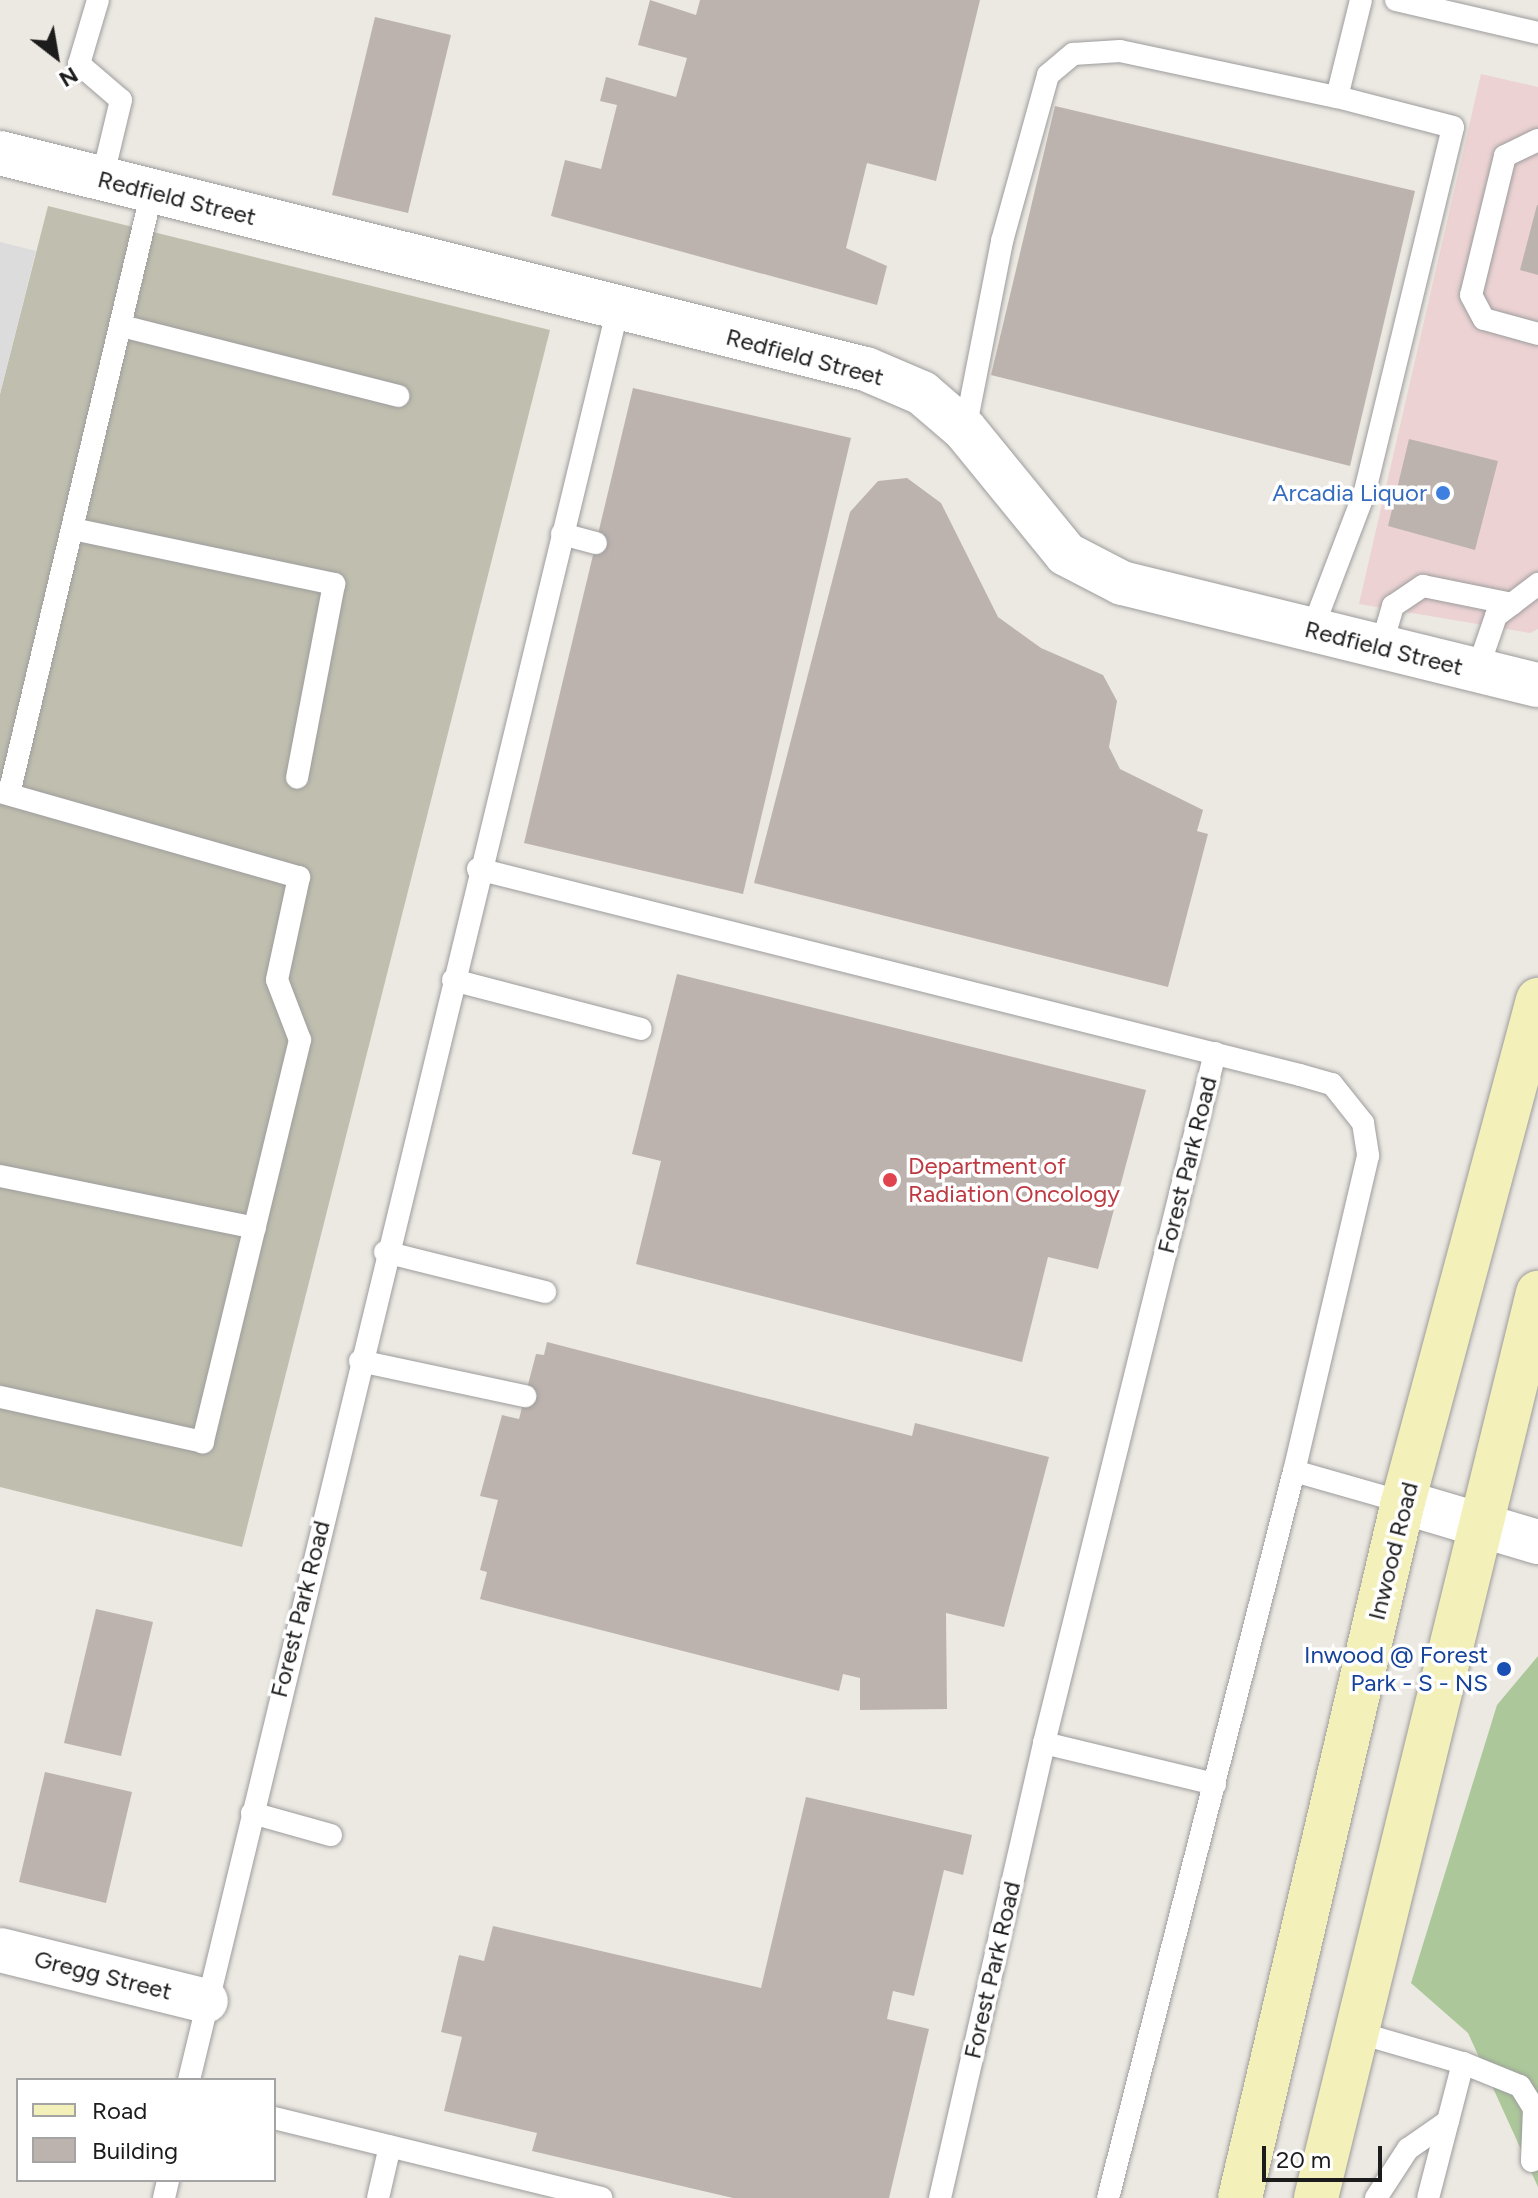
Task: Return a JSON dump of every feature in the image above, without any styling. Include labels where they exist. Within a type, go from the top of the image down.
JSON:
[{"type":"main road","name":"Inwood Road","points":[[1240,2198],[1403,1502],[1538,1000]]},
{"type":"main road","points":[[1316,2198],[1476,1527],[1538,1293]]},
{"type":"street","name":"Redfield Street","points":[[0,153],[866,369],[922,393],[965,430],[1066,554],[1122,583],[1538,685]]},
{"type":"street","points":[[1403,1502],[1476,1527],[1538,1542]]},
{"type":"street","name":"Gregg Street","points":[[0,1950],[206,2001]]},
{"type":"lane","points":[[98,0],[79,64],[121,100],[102,179]]},
{"type":"lane","points":[[1337,97],[1361,0]]},
{"type":"lane","points":[[1396,0],[1538,33]]},
{"type":"lane","points":[[965,430],[1002,241],[1048,75],[1073,54],[1120,51],[1337,97],[1453,127],[1365,491],[1312,630]]},
{"type":"lane","points":[[1538,140],[1505,156],[1471,295],[1484,319],[1538,334]]},
{"type":"lane","points":[[0,1397],[203,1442],[300,1040],[277,980],[299,877],[4,793],[73,529],[152,191]]},
{"type":"lane","name":"Forest Park Road","points":[[189,2078],[385,1252],[618,308]]},
{"type":"lane","points":[[122,326],[398,396]]},
{"type":"lane","points":[[73,529],[334,584],[297,778]]},
{"type":"lane","points":[[562,534],[596,543]]},
{"type":"lane","points":[[1477,671],[1488,629],[1512,604],[1538,584]]},
{"type":"lane","points":[[1381,647],[1393,606],[1409,590],[1435,587],[1512,604]]},
{"type":"lane","points":[[478,869],[1215,1053]]},
{"type":"lane","points":[[453,980],[641,1029]]},
{"type":"lane","name":"Forest Park Road","points":[[940,2198],[1044,1743],[1215,1053],[1332,1084],[1363,1123],[1368,1156],[1294,1471],[1108,2198]]},
{"type":"lane","points":[[0,1176],[255,1228]]},
{"type":"lane","points":[[385,1252],[545,1292]]},
{"type":"lane","points":[[360,1361],[525,1396]]},
{"type":"lane","points":[[1294,1471],[1403,1502]]},
{"type":"lane","points":[[1044,1743],[1215,1784]]},
{"type":"lane","points":[[252,1813],[331,1835]]},
{"type":"lane","points":[[1356,2032],[1463,2063],[1520,2086],[1534,2108],[1532,2161]]},
{"type":"lane","points":[[1428,2198],[1463,2063]]},
{"type":"lane","points":[[276,2118],[601,2198]]},
{"type":"lane","points":[[1376,2198],[1408,2149],[1448,2121]]},
{"type":"lane","points":[[378,2198],[390,2146]]},
{"type":"shaded area","points":[[1481,74],[1538,87],[1538,629],[1530,633],[1359,604]]},
{"type":"shaded area","points":[[48,206],[550,330],[242,1547],[0,1487],[0,394]]},
{"type":"shaded area","points":[[0,242],[36,251],[0,394]]},
{"type":"green space","points":[[1538,1656],[1538,2187],[1468,2033],[1411,1983],[1497,1705]]},
{"type":"building","points":[[650,0],[696,15],[700,0],[980,0],[936,181],[867,163],[846,248],[887,266],[877,305],[551,216],[565,160],[601,169],[617,105],[600,101],[606,77],[676,97],[687,58],[638,45]]},
{"type":"building","points":[[375,17],[451,35],[408,213],[332,195]]},
{"type":"building","points":[[1055,106],[1415,191],[1350,466],[991,375]]},
{"type":"building","points":[[1538,205],[1538,275],[1520,270]]},
{"type":"building","points":[[633,388],[851,438],[743,894],[524,843]]},
{"type":"building","name":"Arcadia Liquor","points":[[1409,439],[1498,461],[1475,550],[1388,526]]},
{"type":"building","points":[[907,478],[941,503],[998,617],[1041,648],[1103,675],[1117,701],[1109,747],[1120,769],[1203,810],[1197,831],[1208,834],[1168,987],[754,883],[850,512],[878,481]]},
{"type":"building","name":"Department of Radiation Oncology","points":[[677,974],[1146,1090],[1098,1269],[1048,1257],[1022,1362],[636,1264],[661,1161],[632,1154]]},
{"type":"building","points":[[547,1342],[912,1436],[915,1423],[1049,1457],[1004,1627],[946,1613],[947,1709],[860,1710],[860,1678],[843,1674],[839,1691],[480,1599],[487,1572],[480,1570],[498,1500],[480,1496],[502,1415],[519,1419],[536,1354],[544,1355]]},
{"type":"building","points":[[96,1609],[153,1622],[121,1756],[64,1743]]},
{"type":"building","points":[[45,1772],[132,1792],[106,1903],[19,1882]]},
{"type":"building","points":[[806,1797],[972,1835],[963,1875],[944,1870],[914,1996],[893,1991],[887,2019],[929,2029],[889,2198],[733,2198],[532,2151],[537,2133],[444,2111],[462,2037],[441,2032],[459,1955],[484,1961],[493,1926],[761,1988]]},
{"type":"place","name":"Arcadia Liquor","points":[[1443,493]]},
{"type":"place","name":"Department of Radiation Oncology","points":[[890,1180]]},
{"type":"place","name":"Inwood @ Forest Park - S - NS","points":[[1504,1669]]}]
